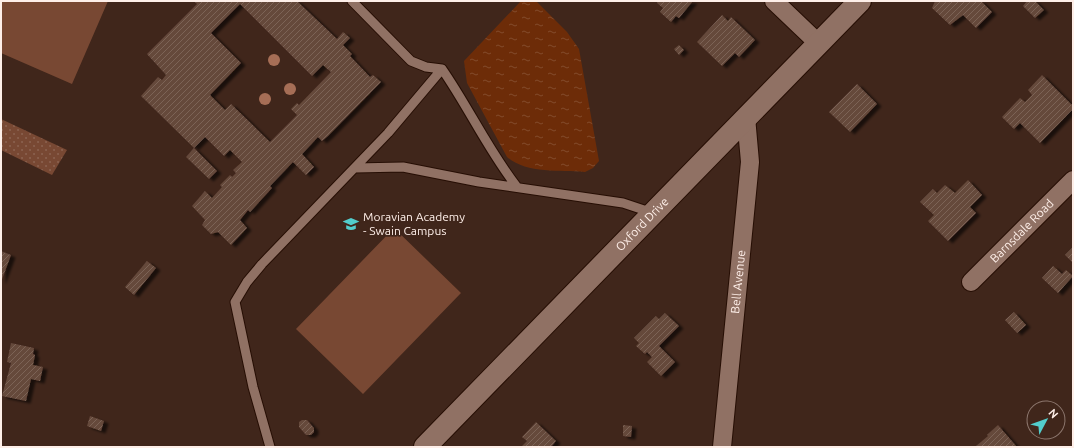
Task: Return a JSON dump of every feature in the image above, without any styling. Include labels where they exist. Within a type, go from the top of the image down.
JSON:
[{"type":"main road","name":"Oxford Drive","points":[[425,447],[860,1]]},
{"type":"street","points":[[774,1],[818,44]]},
{"type":"street","name":"Bell Avenue","points":[[722,447],[750,162],[746,117]]},
{"type":"street","name":"Barnsdale Road","points":[[971,282],[1073,180]]},
{"type":"lane","points":[[352,1],[411,61],[426,67],[442,69],[456,90],[498,163],[517,187]]},
{"type":"lane","points":[[270,447],[253,387],[236,302],[247,282],[262,264],[388,133],[442,69]]},
{"type":"lane","points":[[355,168],[403,167],[623,204],[653,213]]},
{"type":"shaded area","points":[[1,1],[108,1],[72,84],[1,53]]},
{"type":"shaded area","points":[[1,119],[67,150],[52,175],[1,150]]},
{"type":"shaded area","points":[[394,228],[461,293],[363,394],[296,329]]},
{"type":"water","points":[[521,1],[537,2],[567,32],[579,49],[599,161],[593,168],[585,172],[533,169],[507,157],[467,83],[464,61]]},
{"type":"building","points":[[194,1],[297,1],[337,39],[343,32],[350,38],[343,45],[352,54],[350,56],[370,77],[373,75],[381,82],[328,136],[322,141],[318,137],[302,154],[314,167],[306,175],[293,162],[270,186],[272,188],[250,212],[248,210],[240,220],[247,228],[231,245],[218,232],[211,234],[202,225],[205,220],[192,206],[205,191],[212,198],[222,187],[220,185],[230,175],[232,177],[236,173],[233,170],[242,162],[230,150],[224,156],[205,137],[194,148],[141,96],[158,77],[162,80],[166,75],[147,54],[197,4]],"holes":[[[240,4],[312,76],[323,65],[331,72],[299,105],[297,103],[291,109],[297,115],[270,142],[231,104],[225,110],[210,95],[241,63],[211,33]]]},
{"type":"building","points":[[659,1],[693,1],[679,18],[676,16],[671,22],[660,12],[663,8],[657,3]]},
{"type":"building","points":[[935,1],[981,1],[992,12],[976,28],[963,15],[950,25],[932,8]]},
{"type":"building","points":[[1027,1],[1035,1],[1044,10],[1035,18],[1023,6]]},
{"type":"building","points":[[722,15],[728,21],[731,17],[755,40],[739,57],[735,53],[722,66],[697,42]]},
{"type":"building","points":[[679,45],[684,50],[679,55],[674,49]]},
{"type":"building","points":[[1042,75],[1073,106],[1073,109],[1040,143],[1020,123],[1014,129],[1002,117],[1020,98],[1025,102],[1032,95],[1028,90]]},
{"type":"building","points":[[857,84],[877,104],[850,132],[829,112]]},
{"type":"building","points":[[194,148],[217,171],[209,179],[186,157]]},
{"type":"building","points":[[968,180],[982,195],[970,207],[976,213],[948,241],[928,221],[934,215],[920,202],[933,189],[937,193],[945,185],[955,193]]},
{"type":"building","points":[[1073,247],[1073,263],[1065,255]]},
{"type":"building","points":[[1,251],[11,255],[1,282]]},
{"type":"building","points":[[147,261],[156,268],[134,295],[125,287]]},
{"type":"building","points":[[1053,266],[1062,274],[1066,270],[1073,276],[1058,293],[1042,278]]},
{"type":"building","points":[[1014,312],[1026,325],[1017,333],[1005,320]]},
{"type":"building","points":[[665,313],[679,326],[659,346],[675,362],[661,376],[647,362],[652,357],[647,352],[645,354],[636,346],[639,343],[634,338],[656,316],[659,319]]},
{"type":"building","points":[[11,343],[34,348],[33,354],[35,355],[33,365],[43,367],[40,381],[31,379],[26,401],[2,396],[11,363],[7,362]]},
{"type":"building","points":[[90,416],[104,421],[101,431],[87,426]]},
{"type":"building","points":[[302,420],[307,420],[314,428],[314,432],[311,435],[306,435],[299,427],[299,422]]},
{"type":"building","points":[[536,422],[556,441],[551,447],[521,447],[527,441],[522,437]]},
{"type":"building","points":[[623,425],[632,426],[631,437],[623,436]]},
{"type":"building","points":[[998,425],[1017,447],[975,447],[988,436],[987,435]]},
{"type":"place","name":"Moravian Academy - Swain Campus","points":[[351,224]]}]
